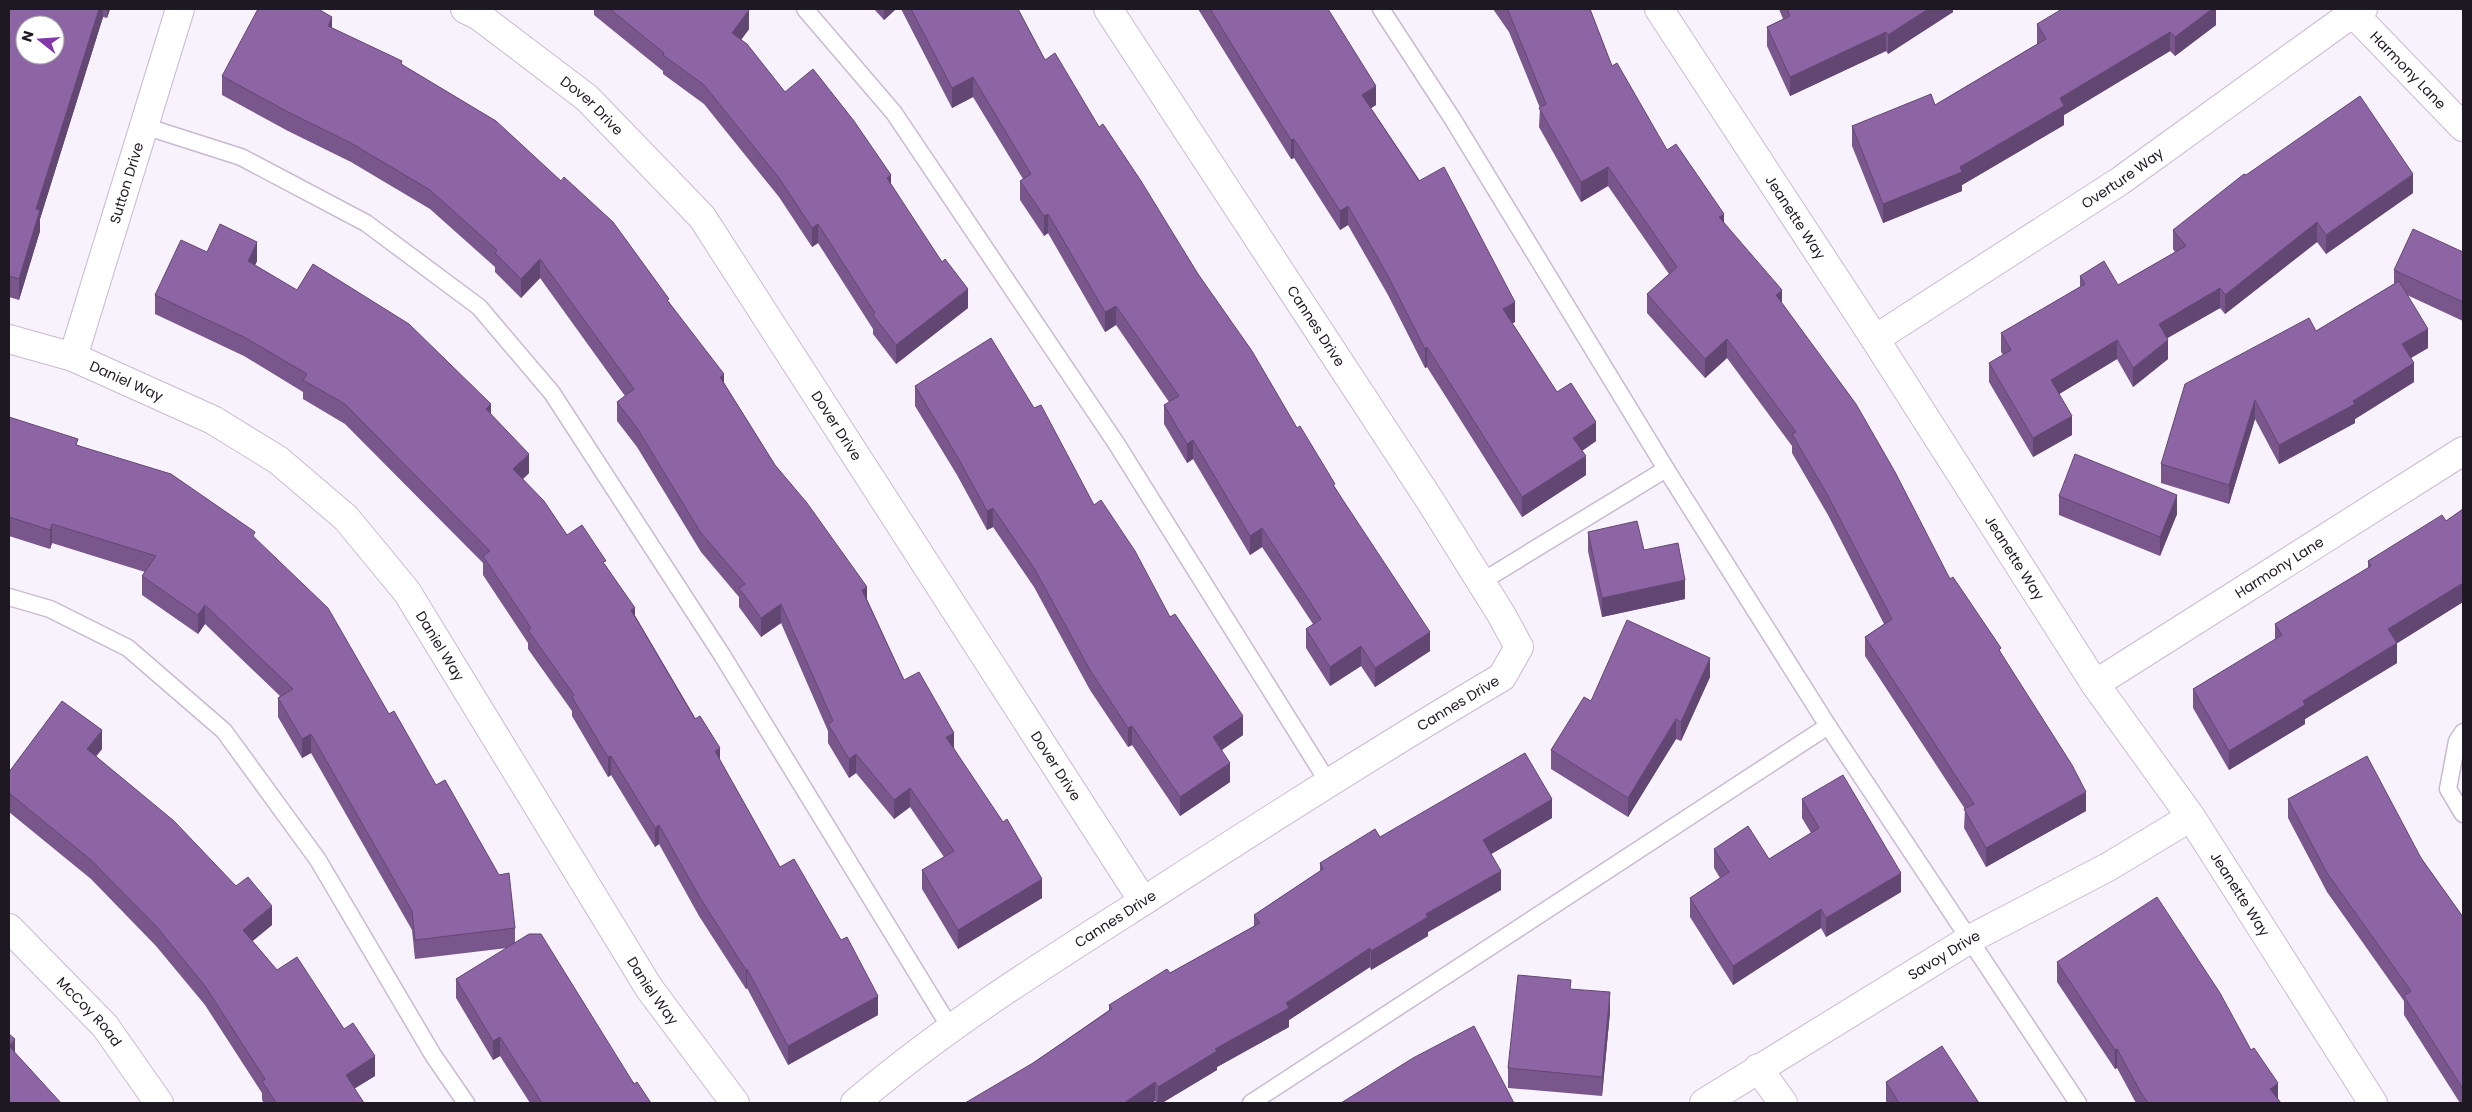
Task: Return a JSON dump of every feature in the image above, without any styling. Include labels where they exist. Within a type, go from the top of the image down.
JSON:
[{"type":"street","name":"Sutton Drive","points":[[73,357],[180,9]]},
{"type":"street","name":"Dover Drive","points":[[465,9],[479,16],[587,98],[702,217],[1143,901]]},
{"type":"street","name":"Cannes Drive","points":[[855,1103],[890,1073],[997,995],[1328,782],[1502,677],[1519,647],[1431,502],[1108,9]]},
{"type":"street","name":"Jeanette Way","points":[[1659,9],[1875,339],[2095,684],[2191,817],[2373,1103]]},
{"type":"street","name":"Overture Way","points":[[1875,339],[2120,181],[2355,10]]},
{"type":"street","name":"Harmony Lane","points":[[2355,10],[2463,128]]},
{"type":"street","name":"Daniel Way","points":[[9,339],[73,357],[213,420],[278,460],[346,518],[407,592],[649,988],[735,1103]]},
{"type":"street","name":"Harmony Lane","points":[[2095,684],[2463,451]]},
{"type":"street","name":"Savoy Drive","points":[[1704,1103],[1970,939],[2108,867],[2191,817]]},
{"type":"street","name":"McCoy Road","points":[[9,928],[105,1026],[159,1103]]},
{"type":"street","points":[[1758,1068],[1783,1103]]},
{"type":"lane","points":[[805,9],[894,113],[1116,443],[1328,782]]},
{"type":"lane","points":[[1380,9],[1452,118],[1666,470],[1828,726],[2078,1103]]},
{"type":"lane","points":[[144,126],[241,157],[366,223],[479,307],[552,393],[722,655],[951,1029]]},
{"type":"lane","points":[[1480,582],[1666,470]]},
{"type":"lane","points":[[9,597],[50,609],[128,648],[224,731],[318,860],[433,1055],[466,1103]]},
{"type":"lane","points":[[1251,1103],[1828,726]]},
{"type":"lane","points":[[2463,732],[2456,741],[2448,789],[2463,814]]},
{"type":"building","points":[[9,9],[99,9],[36,209],[40,210],[19,279],[9,276]]},
{"type":"building","points":[[258,9],[318,9],[332,17],[328,26],[402,61],[401,64],[496,121],[561,181],[564,177],[613,222],[669,299],[667,300],[724,374],[720,377],[775,465],[807,503],[867,587],[862,590],[904,680],[919,672],[954,733],[946,737],[1003,822],[1007,819],[1042,879],[958,930],[922,870],[954,851],[910,788],[894,800],[856,754],[849,759],[828,724],[833,721],[781,604],[761,618],[739,588],[745,584],[701,533],[637,428],[617,402],[634,389],[540,259],[521,279],[495,253],[497,250],[430,190],[351,143],[288,112],[222,76]]},
{"type":"building","points":[[610,9],[749,10],[732,33],[747,44],[785,92],[813,69],[854,121],[891,175],[887,178],[942,262],[945,259],[968,289],[896,345],[873,315],[875,313],[818,224],[812,228],[779,178],[704,85],[663,55],[664,53]]},
{"type":"building","points":[[911,9],[1018,9],[1045,60],[1055,53],[1099,127],[1103,124],[1141,181],[1198,274],[1252,351],[1297,428],[1300,426],[1335,484],[1333,485],[1430,632],[1375,668],[1361,646],[1330,667],[1306,629],[1321,619],[1262,528],[1250,536],[1193,440],[1187,444],[1164,405],[1179,396],[1116,306],[1105,312],[1048,214],[1044,216],[1020,181],[1031,174],[973,77],[952,88]]},
{"type":"building","points":[[1210,9],[1328,9],[1376,86],[1362,95],[1419,181],[1444,167],[1515,302],[1503,309],[1557,392],[1571,383],[1596,422],[1573,438],[1586,456],[1522,497],[1427,347],[1425,349],[1388,276],[1348,206],[1340,211],[1294,139],[1291,140]]},
{"type":"building","points":[[1507,9],[1590,9],[1612,66],[1617,63],[1667,150],[1676,144],[1724,214],[1719,217],[1782,290],[1776,295],[1856,404],[1895,472],[1950,579],[1953,577],[2001,648],[1999,650],[2072,765],[2086,792],[1986,848],[1964,809],[1974,804],[1865,637],[1892,619],[1828,496],[1792,434],[1796,432],[1727,339],[1705,359],[1647,294],[1677,267],[1608,167],[1581,182],[1539,108],[1546,104]]},
{"type":"building","points":[[1787,9],[1928,9],[1888,35],[1886,32],[1790,77],[1767,27],[1790,16]]},
{"type":"building","points":[[2062,9],[2212,9],[2175,37],[2170,32],[2060,98],[2064,106],[1960,167],[1962,172],[1883,204],[1852,126],[1931,94],[1935,105],[2046,39],[2037,24]]},
{"type":"building","points":[[2360,96],[2413,174],[2326,235],[2317,222],[2225,295],[2220,288],[2159,324],[2168,340],[2133,368],[2117,340],[2051,380],[2072,416],[2033,438],[1989,363],[2011,350],[2001,333],[2085,284],[2080,276],[2104,261],[2118,285],[2186,246],[2173,230],[2244,174],[2246,175]]},
{"type":"building","points":[[220,224],[257,242],[248,261],[297,290],[313,264],[409,324],[491,404],[486,409],[529,454],[513,469],[544,501],[567,535],[582,525],[606,561],[603,562],[635,608],[631,610],[695,719],[700,716],[720,748],[715,751],[780,867],[794,859],[841,940],[847,937],[878,996],[788,1046],[747,969],[699,896],[659,825],[655,828],[611,756],[608,757],[572,697],[574,695],[528,630],[531,628],[483,556],[490,551],[345,404],[303,380],[307,374],[244,337],[155,295],[181,240],[207,252]]},
{"type":"building","points":[[2413,229],[2463,252],[2463,302],[2394,270]]},
{"type":"building","points":[[2399,281],[2428,329],[2402,344],[2414,363],[2353,401],[2355,404],[2279,445],[2255,400],[2229,485],[2161,464],[2185,384],[2309,318],[2316,331]]},
{"type":"building","points":[[991,338],[1034,408],[1041,405],[1094,505],[1101,500],[1135,551],[1170,617],[1175,614],[1243,716],[1213,737],[1230,763],[1180,797],[1132,726],[1128,728],[1090,670],[1034,568],[993,508],[987,511],[915,386]]},
{"type":"building","points":[[9,417],[78,439],[76,445],[171,474],[255,532],[253,536],[328,608],[389,714],[394,711],[436,785],[445,780],[499,875],[509,873],[515,928],[415,940],[412,911],[311,734],[302,739],[278,698],[293,689],[205,605],[198,615],[142,576],[156,556],[52,524],[50,530],[9,517]]},
{"type":"building","points":[[2075,454],[2177,495],[2160,537],[2059,496]]},
{"type":"building","points":[[2463,509],[2463,583],[2388,629],[2397,643],[2303,701],[2305,705],[2229,751],[2193,689],[2282,635],[2275,624],[2371,566],[2368,561],[2442,515],[2446,521]]},
{"type":"building","points":[[1637,521],[1644,550],[1678,543],[1685,580],[1602,598],[1588,532]]},
{"type":"building","points":[[1627,620],[1710,658],[1681,722],[1676,719],[1628,798],[1551,750],[1584,697],[1591,701]]},
{"type":"building","points":[[62,701],[102,730],[87,749],[174,821],[236,886],[248,877],[272,906],[243,930],[277,970],[297,957],[344,1029],[353,1023],[375,1056],[346,1075],[364,1103],[276,1103],[262,1081],[265,1079],[205,986],[156,926],[91,860],[9,793],[9,772]]},
{"type":"building","points":[[1525,753],[1552,799],[1483,840],[1501,871],[1426,914],[1428,917],[1371,951],[1370,948],[1286,1003],[1289,1008],[1215,1049],[1217,1051],[1158,1087],[1155,1082],[1124,1103],[965,1103],[1033,1063],[1112,1009],[1109,1005],[1167,969],[1170,973],[1260,923],[1254,915],[1323,869],[1320,863],[1375,829],[1380,837]]},
{"type":"building","points":[[2367,756],[2421,858],[2463,917],[2463,1089],[2404,996],[2411,991],[2327,873],[2288,799]]},
{"type":"building","points":[[1843,775],[1901,873],[1826,918],[1821,909],[1733,966],[1690,898],[1729,872],[1714,849],[1748,826],[1769,859],[1819,828],[1802,799]]},
{"type":"building","points":[[2157,897],[2220,993],[2251,1050],[2254,1048],[2278,1083],[2270,1089],[2281,1103],[2148,1103],[2117,1049],[2115,1050],[2057,962]]},
{"type":"building","points":[[529,934],[541,934],[634,1084],[637,1082],[651,1103],[542,1103],[500,1037],[493,1041],[456,979]]},
{"type":"building","points":[[1518,975],[1571,980],[1570,989],[1610,992],[1602,1077],[1508,1068]]},
{"type":"building","points":[[1474,1026],[1514,1103],[1341,1103],[1413,1058]]},
{"type":"building","points":[[9,1034],[15,1039],[9,1046]]},
{"type":"building","points":[[9,1046],[61,1103],[9,1103]]},
{"type":"building","points":[[1942,1046],[1979,1103],[1899,1103],[1886,1082]]}]
